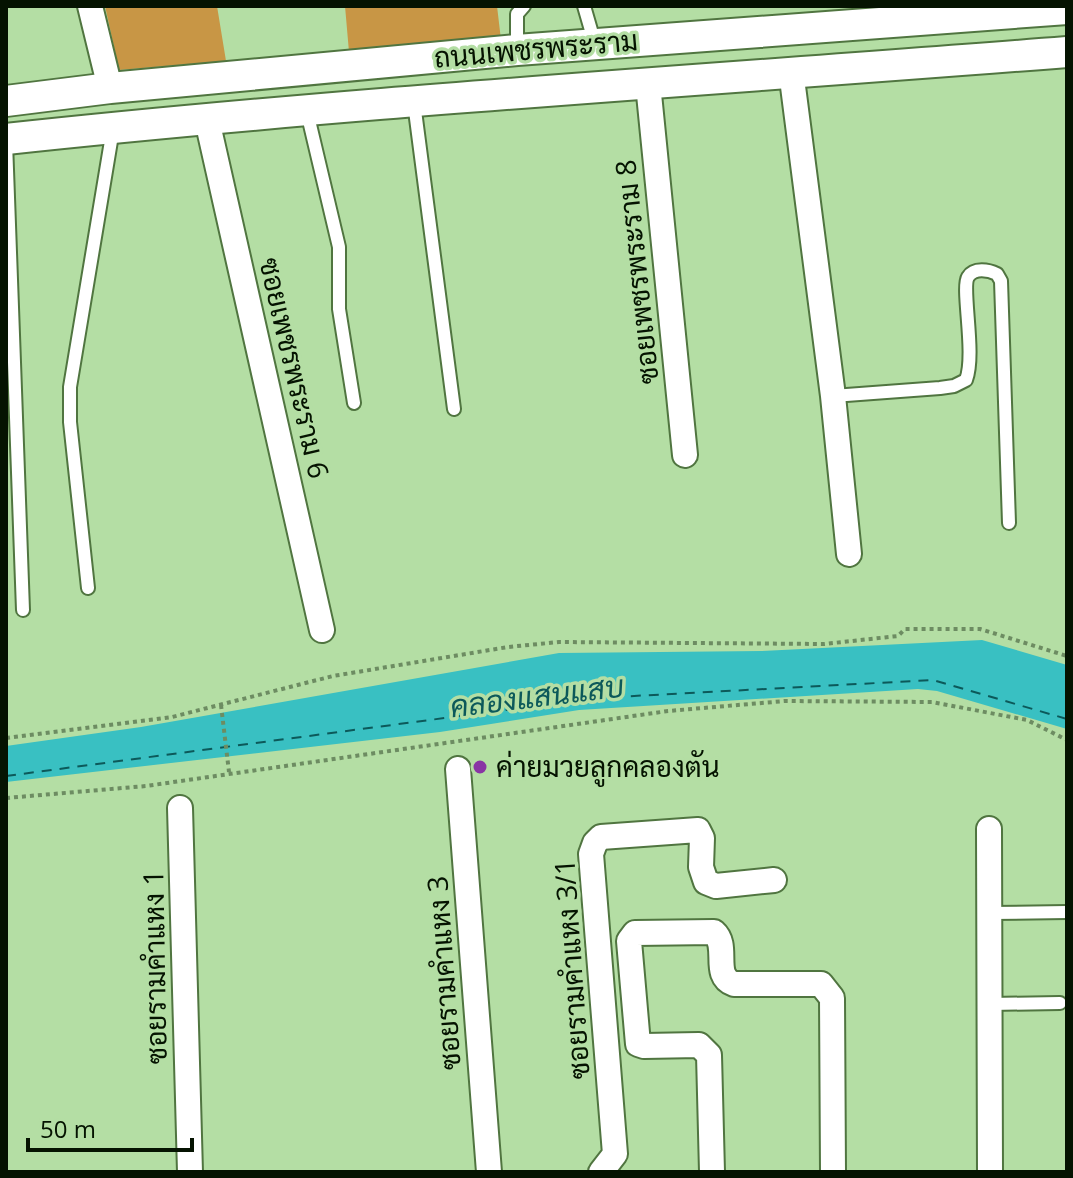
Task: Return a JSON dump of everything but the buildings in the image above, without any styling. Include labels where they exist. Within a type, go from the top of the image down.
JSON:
[{"type":"street","points":[[90,6],[110,88]]},
{"type":"street","name":"ถนนเพชรพระราม","points":[[6,101],[110,88],[595,44],[888,13],[1067,9]]},
{"type":"street","points":[[888,13],[892,63]]},
{"type":"street","name":"ถนนเพชรพระราม","points":[[6,141],[207,120],[791,71],[1067,52]]},
{"type":"street","points":[[791,71],[833,396],[849,554]]},
{"type":"street","name":"ซอยเพชรพระราม 8","points":[[648,84],[685,455]]},
{"type":"street","name":"ซอยเพชรพระราม 6","points":[[207,120],[322,630]]},
{"type":"street","name":"ซอยรามคำแหง 3","points":[[458,769],[489,1172]]},
{"type":"street","name":"ซอยรามคำแหง 1","points":[[180,808],[190,1172]]},
{"type":"street","points":[[989,829],[990,1172]]},
{"type":"street","name":"ซอยรามคำแหง 3/1","points":[[601,1172],[615,1154],[591,854],[595,843],[601,837],[698,830],[702,838],[701,867],[706,882],[716,886],[774,880]]},
{"type":"street","points":[[712,1172],[709,1055],[699,1045],[638,1044],[629,941],[635,933],[714,932],[721,940],[723,976],[727,981],[734,984],[821,984],[827,990],[832,998],[833,1172]]},
{"type":"lane","points":[[517,50],[517,14],[524,6]]},
{"type":"lane","points":[[584,6],[595,44]]},
{"type":"lane","points":[[414,103],[454,409]]},
{"type":"lane","points":[[307,112],[339,247],[339,309],[354,403]]},
{"type":"lane","points":[[88,588],[70,422],[70,387],[113,129]]},
{"type":"lane","points":[[6,141],[23,610]]},
{"type":"lane","points":[[833,396],[940,388],[966,380],[970,371],[971,345],[966,282],[972,273],[981,270],[997,274],[1001,281],[1004,327],[1009,523]]},
{"type":"lane","points":[[989,913],[1067,912]]},
{"type":"lane","points":[[990,1004],[1060,1003]]},
{"type":"path","points":[[6,738],[172,717],[333,676],[508,647],[559,642],[824,644],[898,636],[905,629],[980,629],[1067,656]]},
{"type":"path","points":[[6,798],[146,786],[668,711],[785,701],[932,702],[1027,720],[1067,740]]},
{"type":"path","points":[[221,705],[229,772]]},
{"type":"shaded area","points":[[105,6],[217,6],[226,61],[119,70]]},
{"type":"shaded area","points":[[345,6],[497,6],[501,40],[349,52]]},
{"type":"water","name":"คลองแสนแสบ","points":[[982,640],[1067,665],[1067,729],[937,691],[918,689],[579,710],[440,732],[6,782],[6,746],[141,727],[559,653],[762,651]]},
{"type":"ferry route","points":[[6,776],[596,698],[933,680],[1067,719]]},
{"type":"place","name":"ค่ายมวยลูกคลองตัน","points":[[480,767]]}]
